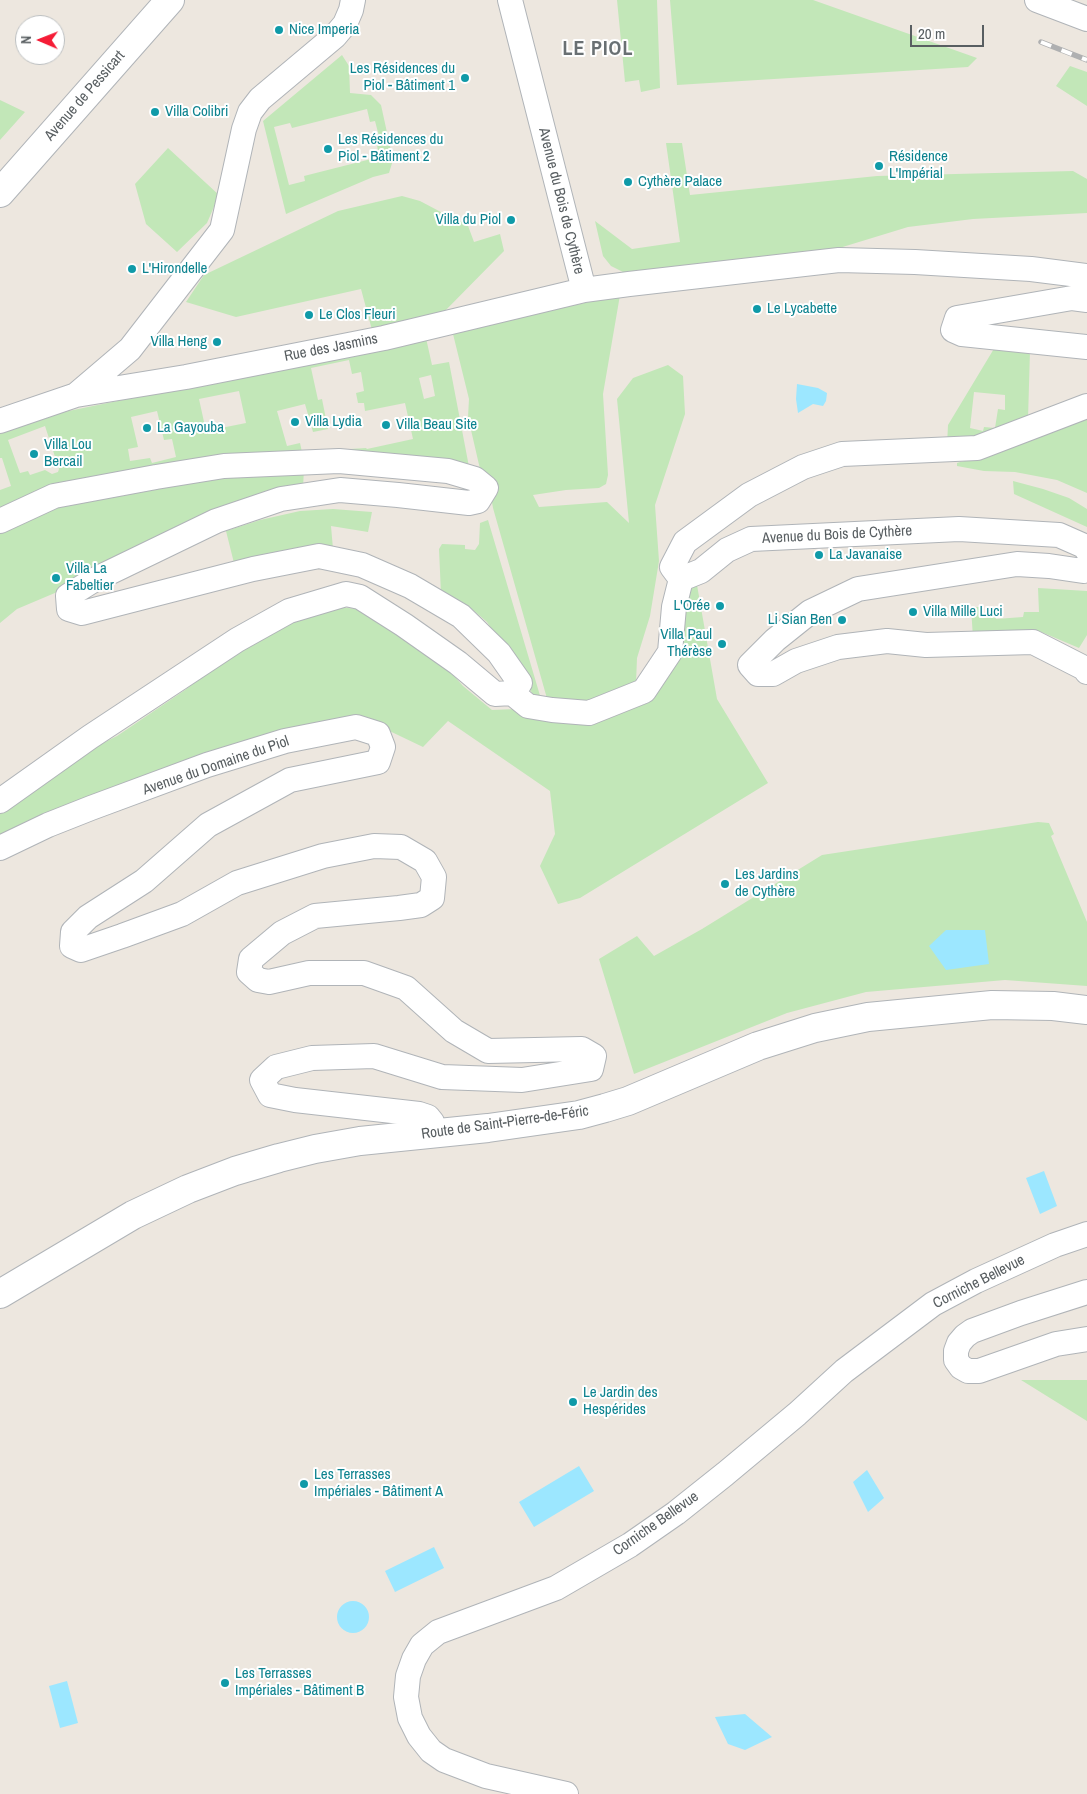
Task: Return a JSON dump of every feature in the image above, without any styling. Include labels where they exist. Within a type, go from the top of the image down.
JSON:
[{"type":"street","name":"Avenue de Pessicart","points":[[0,193],[170,0]]},
{"type":"street","points":[[0,421],[76,395],[130,349],[222,230],[244,129],[250,112],[260,99],[335,36],[351,10],[353,0]]},
{"type":"street","name":"Avenue du Bois de Cythère","points":[[510,0],[584,290],[839,260],[1021,268],[1087,276]]},
{"type":"street","points":[[1036,0],[1087,19]]},
{"type":"street","name":"Rue des Jasmins","points":[[76,395],[186,378],[384,338],[584,290]]},
{"type":"street","points":[[1087,300],[1072,298],[957,318],[953,330],[962,334],[1087,347]]},
{"type":"street","points":[[0,801],[90,737],[238,640],[289,611],[346,594],[360,597],[404,625],[458,663],[495,694],[512,693],[528,706],[589,713],[644,691],[670,652],[674,607],[681,579],[672,567],[685,542],[749,495],[803,467],[842,454],[978,448],[1087,406]]},
{"type":"street","points":[[0,521],[54,496],[224,466],[339,461],[448,471],[475,479],[486,488],[478,501],[470,503],[340,490],[281,499],[216,521],[92,581],[68,596],[69,610],[82,613],[253,569],[319,556],[362,565],[410,586],[461,616],[499,653],[520,683],[512,693]]},
{"type":"street","name":"Avenue du Bois de Cythère","points":[[681,579],[701,571],[728,550],[751,539],[959,530],[1059,535],[1084,546],[1087,550]]},
{"type":"street","points":[[1087,565],[1083,571],[1017,564],[858,589],[810,612],[775,640],[750,665],[758,674],[773,674],[796,661],[838,647],[887,640],[926,645],[1034,642],[1084,668],[1087,672]]},
{"type":"street","name":"Avenue du Domaine du Piol","points":[[0,848],[48,825],[91,808],[207,765],[285,741],[356,727],[378,734],[383,747],[378,762],[290,780],[208,825],[144,881],[88,917],[73,932],[72,946],[81,950],[122,936],[182,914],[236,883],[323,856],[374,846],[401,847],[425,861],[434,877],[432,898],[421,905],[315,916],[282,933],[251,959],[249,972],[258,980],[268,982],[309,973],[364,973],[406,988],[454,1032],[488,1051],[582,1049],[594,1056],[591,1069],[522,1080],[442,1077],[374,1056],[312,1058],[276,1067],[262,1080],[270,1095],[295,1100],[419,1114],[428,1117],[436,1133]]},
{"type":"street","name":"Route de Saint-Pierre-de-Féric","points":[[0,1294],[133,1214],[188,1189],[235,1172],[315,1149],[360,1141],[488,1128],[579,1115],[605,1108],[758,1046],[815,1028],[868,1018],[992,1005],[1053,1006],[1087,1010]]},
{"type":"street","name":"Corniche Bellevue","points":[[566,1794],[486,1776],[444,1760],[431,1750],[420,1736],[410,1718],[406,1697],[408,1676],[414,1659],[422,1645],[438,1632],[556,1588],[630,1545],[676,1513],[797,1414],[844,1371],[933,1304],[976,1281],[1055,1245],[1087,1234]]},
{"type":"street","points":[[1087,1292],[1020,1312],[972,1331],[959,1343],[956,1351],[956,1360],[961,1367],[968,1371],[979,1371],[1056,1344],[1087,1339]]},
{"type":"green space","points":[[617,0],[657,0],[660,88],[641,92],[639,80],[625,82]]},
{"type":"green space","points":[[670,0],[813,0],[977,58],[968,67],[677,85]]},
{"type":"green space","points":[[342,55],[349,66],[350,93],[371,95],[381,105],[393,160],[389,173],[373,177],[286,214],[263,121]],"holes":[[[367,109],[370,122],[375,121],[381,144],[377,145],[379,157],[304,176],[305,181],[289,185],[274,127],[290,123],[292,128]]]},
{"type":"green space","points":[[1070,66],[1087,72],[1087,106],[1056,86]]},
{"type":"green space","points":[[0,100],[25,112],[0,140]]},
{"type":"green space","points":[[666,143],[682,143],[690,195],[877,176],[1073,171],[1087,179],[1087,213],[973,219],[908,227],[823,253],[627,274],[611,266],[603,256],[595,221],[632,249],[680,242]]},
{"type":"green space","points":[[168,148],[219,195],[207,223],[177,252],[146,224],[135,184]]},
{"type":"green space","points":[[402,196],[420,201],[456,220],[467,223],[474,242],[500,234],[504,251],[440,316],[372,330],[361,289],[236,317],[186,302],[204,275],[338,211]]},
{"type":"green space","points":[[620,295],[603,394],[608,475],[606,484],[599,488],[533,495],[539,507],[607,502],[629,523],[617,399],[633,378],[668,365],[683,376],[685,414],[655,505],[659,561],[650,616],[637,658],[636,683],[588,703],[548,702],[493,508],[489,485],[480,469],[468,417],[469,399],[453,334]]},
{"type":"green space","points":[[426,338],[432,365],[449,362],[470,472],[368,455],[0,509],[0,490],[11,486],[2,458],[0,458],[0,430],[44,416]],"holes":[[[349,360],[352,374],[361,372],[364,391],[356,393],[358,403],[364,403],[365,411],[405,403],[413,439],[367,449],[302,452],[300,443],[287,446],[277,411],[305,404],[313,432],[328,429],[322,399],[318,400],[311,368]],[[431,375],[435,396],[424,399],[419,378]],[[239,391],[246,423],[206,431],[199,399]],[[157,411],[164,440],[172,439],[176,457],[152,463],[150,458],[130,461],[128,449],[138,447],[131,417]],[[45,426],[59,469],[58,472],[52,474],[45,470],[30,475],[28,471],[20,473],[8,440]]]},
{"type":"green space","points":[[995,347],[1030,351],[1028,419],[947,446],[948,425]],"holes":[[[974,392],[1005,395],[1005,410],[998,409],[995,428],[984,427],[983,431],[970,428]]]},
{"type":"green space","points":[[1087,412],[1087,493],[1057,480],[1015,472],[984,471],[957,466],[957,463],[974,459]]},
{"type":"green space","points":[[304,469],[303,488],[17,609],[0,623],[0,528],[46,508],[204,475]]},
{"type":"green space","points":[[1013,481],[1069,498],[1087,509],[1087,527],[1014,494]]},
{"type":"green space","points":[[333,509],[372,512],[368,532],[331,526],[333,549],[234,563],[226,531],[260,520],[300,511]]},
{"type":"green space","points":[[488,520],[541,699],[534,696],[487,622],[473,610],[441,594],[439,549],[442,544],[465,545],[465,549],[475,550],[479,544],[480,523]]},
{"type":"green space","points":[[697,585],[717,699],[768,783],[580,898],[558,904],[540,866],[555,834],[550,791],[448,721],[423,747],[377,725],[0,839],[0,809],[87,751],[117,736],[185,690],[228,657],[286,624],[337,607],[359,609],[437,657],[463,686],[492,710],[517,709],[589,715],[662,679],[666,605]]},
{"type":"green space","points":[[1038,588],[1087,591],[1087,635],[1079,648],[1039,631],[973,638],[971,607],[983,607],[984,616],[995,616],[996,619],[1023,617],[1024,612],[1039,612]]},
{"type":"green space","points":[[1038,822],[1049,823],[1054,834],[1051,836],[1087,922],[1087,986],[1005,980],[866,992],[787,1013],[634,1074],[599,959],[637,936],[654,956],[702,929],[822,855]]},
{"type":"green space","points":[[1021,1380],[1087,1380],[1087,1421]]},
{"type":"water","points":[[797,384],[818,388],[827,393],[823,406],[813,404],[798,413],[796,399]]},
{"type":"water","points":[[946,930],[985,930],[989,964],[946,970],[929,946]]},
{"type":"water","points":[[1044,1171],[1057,1206],[1040,1214],[1026,1178]]},
{"type":"water","points":[[579,1466],[594,1491],[534,1527],[519,1502]]},
{"type":"water","points":[[867,1470],[884,1498],[868,1512],[853,1482]]},
{"type":"water","points":[[434,1547],[444,1568],[395,1592],[385,1571]]},
{"type":"water","points":[[353,1601],[359,1602],[364,1606],[368,1611],[368,1623],[364,1628],[359,1632],[353,1633],[347,1632],[342,1628],[338,1623],[337,1617],[338,1611],[342,1606],[347,1602]]},
{"type":"water","points":[[67,1681],[78,1723],[60,1728],[49,1686]]},
{"type":"water","points":[[745,1714],[772,1737],[745,1750],[728,1744],[715,1717]]},
{"type":"railway","points":[[1041,42],[1087,60]]},
{"type":"place","name":"Nice Imperia","points":[[279,30]]},
{"type":"place","name":"Les Résidences du Piol - Bâtiment 1","points":[[465,78]]},
{"type":"place","name":"Villa Colibri","points":[[155,112]]},
{"type":"place","name":"Les Résidences du Piol - Bâtiment 2","points":[[328,149]]},
{"type":"place","name":"Résidence L'Impérial","points":[[879,166]]},
{"type":"place","name":"Cythère Palace","points":[[628,182]]},
{"type":"place","name":"Villa du Piol","points":[[511,220]]},
{"type":"place","name":"L'Hirondelle","points":[[132,269]]},
{"type":"place","name":"Le Lycabette","points":[[757,309]]},
{"type":"place","name":"Le Clos Fleuri","points":[[309,315]]},
{"type":"place","name":"Villa Heng","points":[[217,342]]},
{"type":"place","name":"Villa Lydia","points":[[295,422]]},
{"type":"place","name":"Villa Beau Site","points":[[386,425]]},
{"type":"place","name":"La Gayouba","points":[[147,428]]},
{"type":"place","name":"Villa Lou Bercail","points":[[34,454]]},
{"type":"place","name":"La Javanaise","points":[[819,555]]},
{"type":"place","name":"Villa La Fabeltier","points":[[56,578]]},
{"type":"place","name":"L'Orée","points":[[720,606]]},
{"type":"place","name":"Villa Mille Luci","points":[[913,612]]},
{"type":"place","name":"Li Sian Ben","points":[[842,620]]},
{"type":"place","name":"Villa Paul Thérèse","points":[[722,644]]},
{"type":"place","name":"Les Jardins de Cythère","points":[[725,884]]},
{"type":"place","name":"Le Jardin des Hespérides","points":[[573,1402]]},
{"type":"place","name":"Les Terrasses Impériales - Bâtiment A","points":[[304,1484]]},
{"type":"place","name":"Les Terrasses Impériales - Bâtiment B","points":[[225,1683]]},
{"type":"district","name":"LE PIOL","points":[[598,50]]}]
